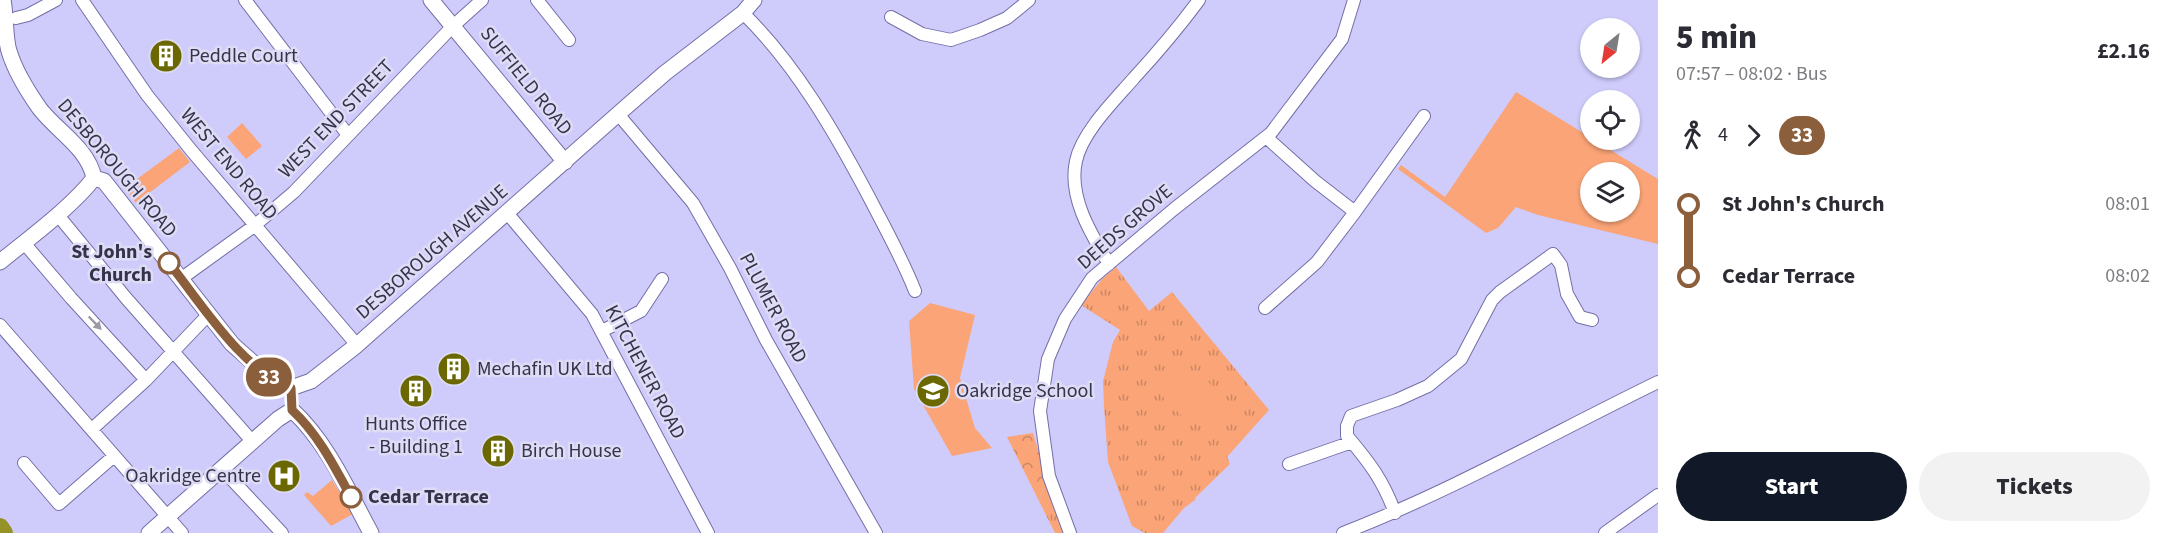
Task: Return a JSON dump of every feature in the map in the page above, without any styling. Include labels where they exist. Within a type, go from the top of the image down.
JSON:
[{"type":"street","name":"DESBOROUGH ROAD","points":[[3,0],[4,50],[41,109],[91,165],[91,182],[104,181],[232,344],[276,383],[291,388]]},
{"type":"street","points":[[16,18],[28,15],[56,0]]},
{"type":"street","name":"WEST END ROAD","points":[[82,0],[147,95],[254,226],[357,345]]},
{"type":"street","points":[[245,0],[348,135]]},
{"type":"street","name":"SUFFIELD ROAD","points":[[430,0],[565,162]]},
{"type":"street","name":"WEST END STREET","points":[[182,278],[254,226],[294,192],[453,26],[482,0]]},
{"type":"street","points":[[537,0],[568,40]]},
{"type":"street","name":"DESBOROUGH AVENUE","points":[[291,388],[311,381],[357,345],[665,73],[754,0]]},
{"type":"street","points":[[891,17],[922,34],[951,40],[1006,18],[1029,0]]},
{"type":"street","points":[[1109,264],[1088,230],[1079,207],[1076,161],[1085,140],[1106,110],[1199,0]]},
{"type":"street","name":"DEEDS GROVE","points":[[1070,533],[1049,476],[1040,411],[1048,359],[1065,319],[1092,278],[1271,133],[1342,39],[1354,0]]},
{"type":"street","points":[[742,12],[758,28],[802,84],[837,137],[903,262],[915,291]]},
{"type":"street","name":"PLUMER ROAD","points":[[618,114],[693,203],[730,267],[772,350],[876,533]]},
{"type":"street","points":[[1265,308],[1317,262],[1424,116]]},
{"type":"street","points":[[1266,137],[1315,181],[1355,212]]},
{"type":"street","points":[[0,262],[91,182]]},
{"type":"street","points":[[0,251],[51,209],[91,182]]},
{"type":"street","points":[[57,214],[126,298],[252,441]]},
{"type":"street","name":"KITCHENER ROAD","points":[[508,214],[592,314],[708,533]]},
{"type":"street","points":[[24,243],[146,380]]},
{"type":"street","points":[[1395,513],[1386,487],[1347,436],[1347,426],[1351,416],[1428,386],[1461,359],[1492,300],[1553,254],[1561,265],[1567,294],[1580,317],[1592,320]]},
{"type":"street","points":[[602,331],[641,310],[662,279]]},
{"type":"street","points":[[92,429],[146,380],[209,314]]},
{"type":"street","points":[[2,329],[182,533]]},
{"type":"street","points":[[1343,533],[1395,513],[1658,382]]},
{"type":"street","points":[[291,388],[292,410],[307,424],[330,459],[371,533]]},
{"type":"street","points":[[149,533],[252,441],[292,410]]},
{"type":"street","points":[[1289,464],[1352,442]]},
{"type":"street","points":[[24,463],[59,504],[114,456]]},
{"type":"street","points":[[221,468],[282,533]]},
{"type":"street","points":[[1605,533],[1658,495]]},
{"type":"green space","points":[[1516,92],[1580,131],[1580,150],[1610,150],[1630,162],[1580,162],[1580,222],[1640,222],[1640,168],[1658,179],[1658,244],[1538,215],[1516,207],[1498,228],[1486,233],[1398,169],[1401,165],[1445,197]]},
{"type":"green space","points":[[242,123],[262,146],[246,159],[227,137]]},
{"type":"green space","points":[[179,148],[190,162],[136,203],[119,182],[122,177],[129,185]]},
{"type":"green space","points":[[1116,267],[1149,311],[1172,292],[1269,410],[1227,457],[1230,464],[1195,500],[1184,508],[1163,533],[1145,533],[1132,526],[1108,462],[1103,381],[1113,342],[1120,330],[1081,305],[1102,279]]},
{"type":"green space","points":[[930,303],[975,315],[960,378],[975,428],[992,448],[952,456],[914,389],[909,321]]},
{"type":"green space","points":[[1172,362],[1206,379],[1232,409],[1216,424],[1201,411],[1187,421],[1150,384]]},
{"type":"green space","points":[[1033,433],[1049,487],[1043,489],[1039,501],[1007,437]]},
{"type":"green space","points":[[332,480],[353,514],[331,526],[304,495],[307,492],[313,496]]},
{"type":"green space","points":[[1049,487],[1067,533],[1055,533],[1039,501],[1043,489]]},
{"type":"waterway","points":[[0,527],[4,533]]},
{"type":"bus line","name":"33","points":[[169,263],[232,344],[276,383],[291,388],[292,410],[307,424],[351,497]]},
{"type":"place","name":"Peddle Court","points":[[166,56]]},
{"type":"place","name":"St John's Church","points":[[169,263]]},
{"type":"place","name":"Mechafin UK Ltd","points":[[454,369]]},
{"type":"place","name":"Hunts Office - Building 1","points":[[416,391]]},
{"type":"place","name":"Oakridge School","points":[[933,391]]},
{"type":"place","name":"Birch House","points":[[498,451]]},
{"type":"place","name":"Oakridge Centre","points":[[284,476]]},
{"type":"place","name":"Cedar Terrace","points":[[351,497]]}]
